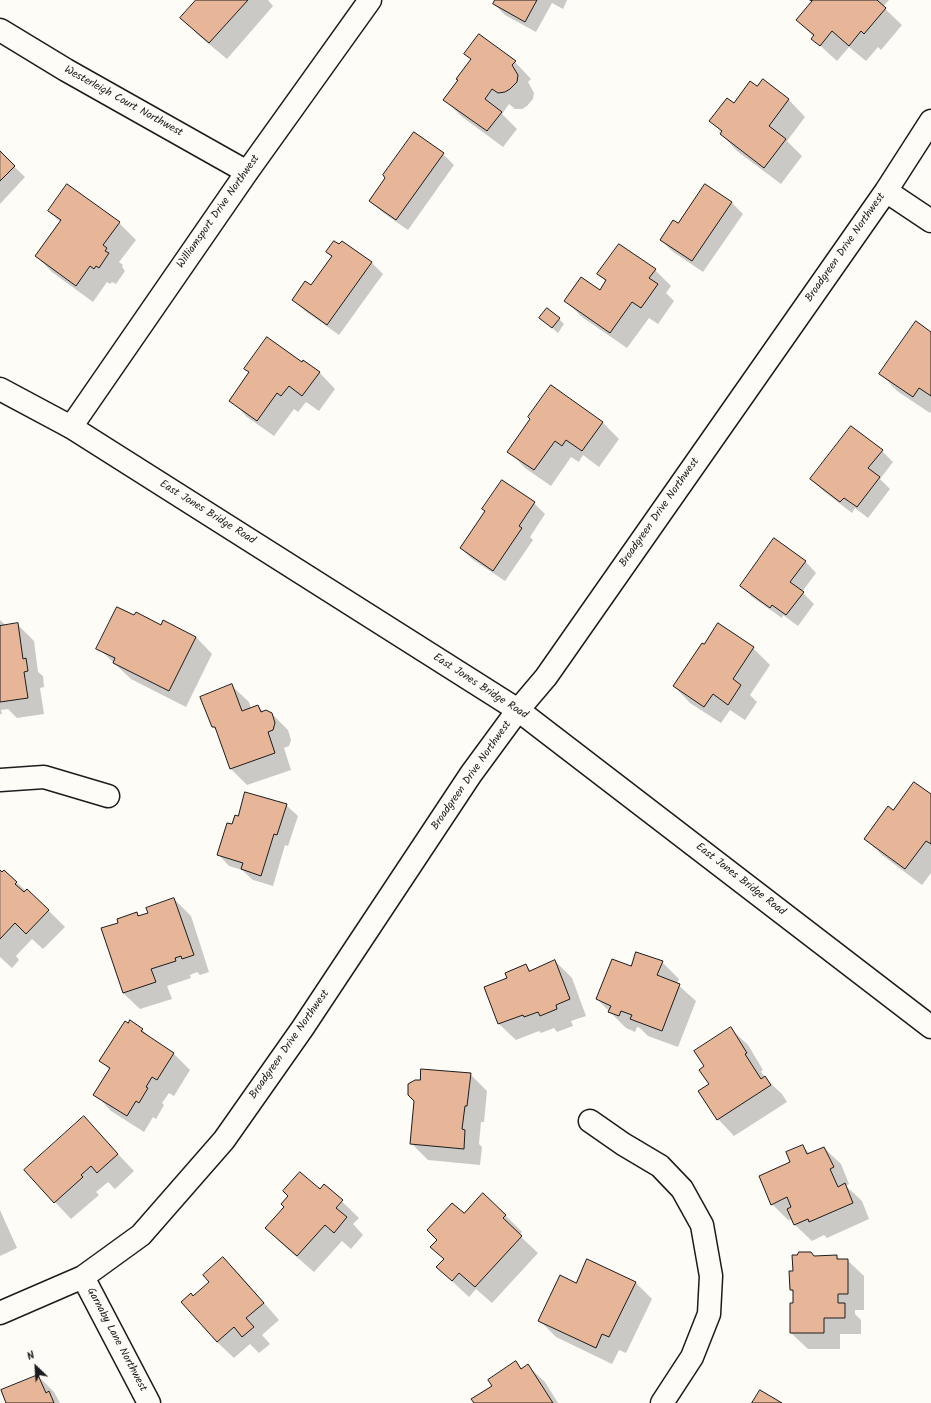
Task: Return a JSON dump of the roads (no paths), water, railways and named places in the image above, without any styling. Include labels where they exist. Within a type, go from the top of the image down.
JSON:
[{"type":"street","name":"Williamsport Drive Northwest","points":[[71,427],[247,172],[370,0]]},
{"type":"street","name":"Westerleigh Court Northwest","points":[[0,30],[72,74],[247,172]]},
{"type":"street","name":"Broadgreen Drive Northwest","points":[[0,1313],[83,1277],[141,1235],[224,1140],[302,1029],[471,774],[518,710],[546,676],[886,191],[931,121]]},
{"type":"street","points":[[886,191],[931,221]]},
{"type":"street","name":"East Jones Bridge Road","points":[[0,389],[71,427],[518,710],[931,1027]]},
{"type":"street","points":[[0,780],[44,777],[108,796]]},
{"type":"street","points":[[590,1121],[623,1144],[660,1166],[682,1189],[702,1225],[711,1276],[709,1314],[692,1357],[662,1403]]},
{"type":"street","name":"Garnaby Lane Northwest","points":[[83,1277],[149,1403]]}]
